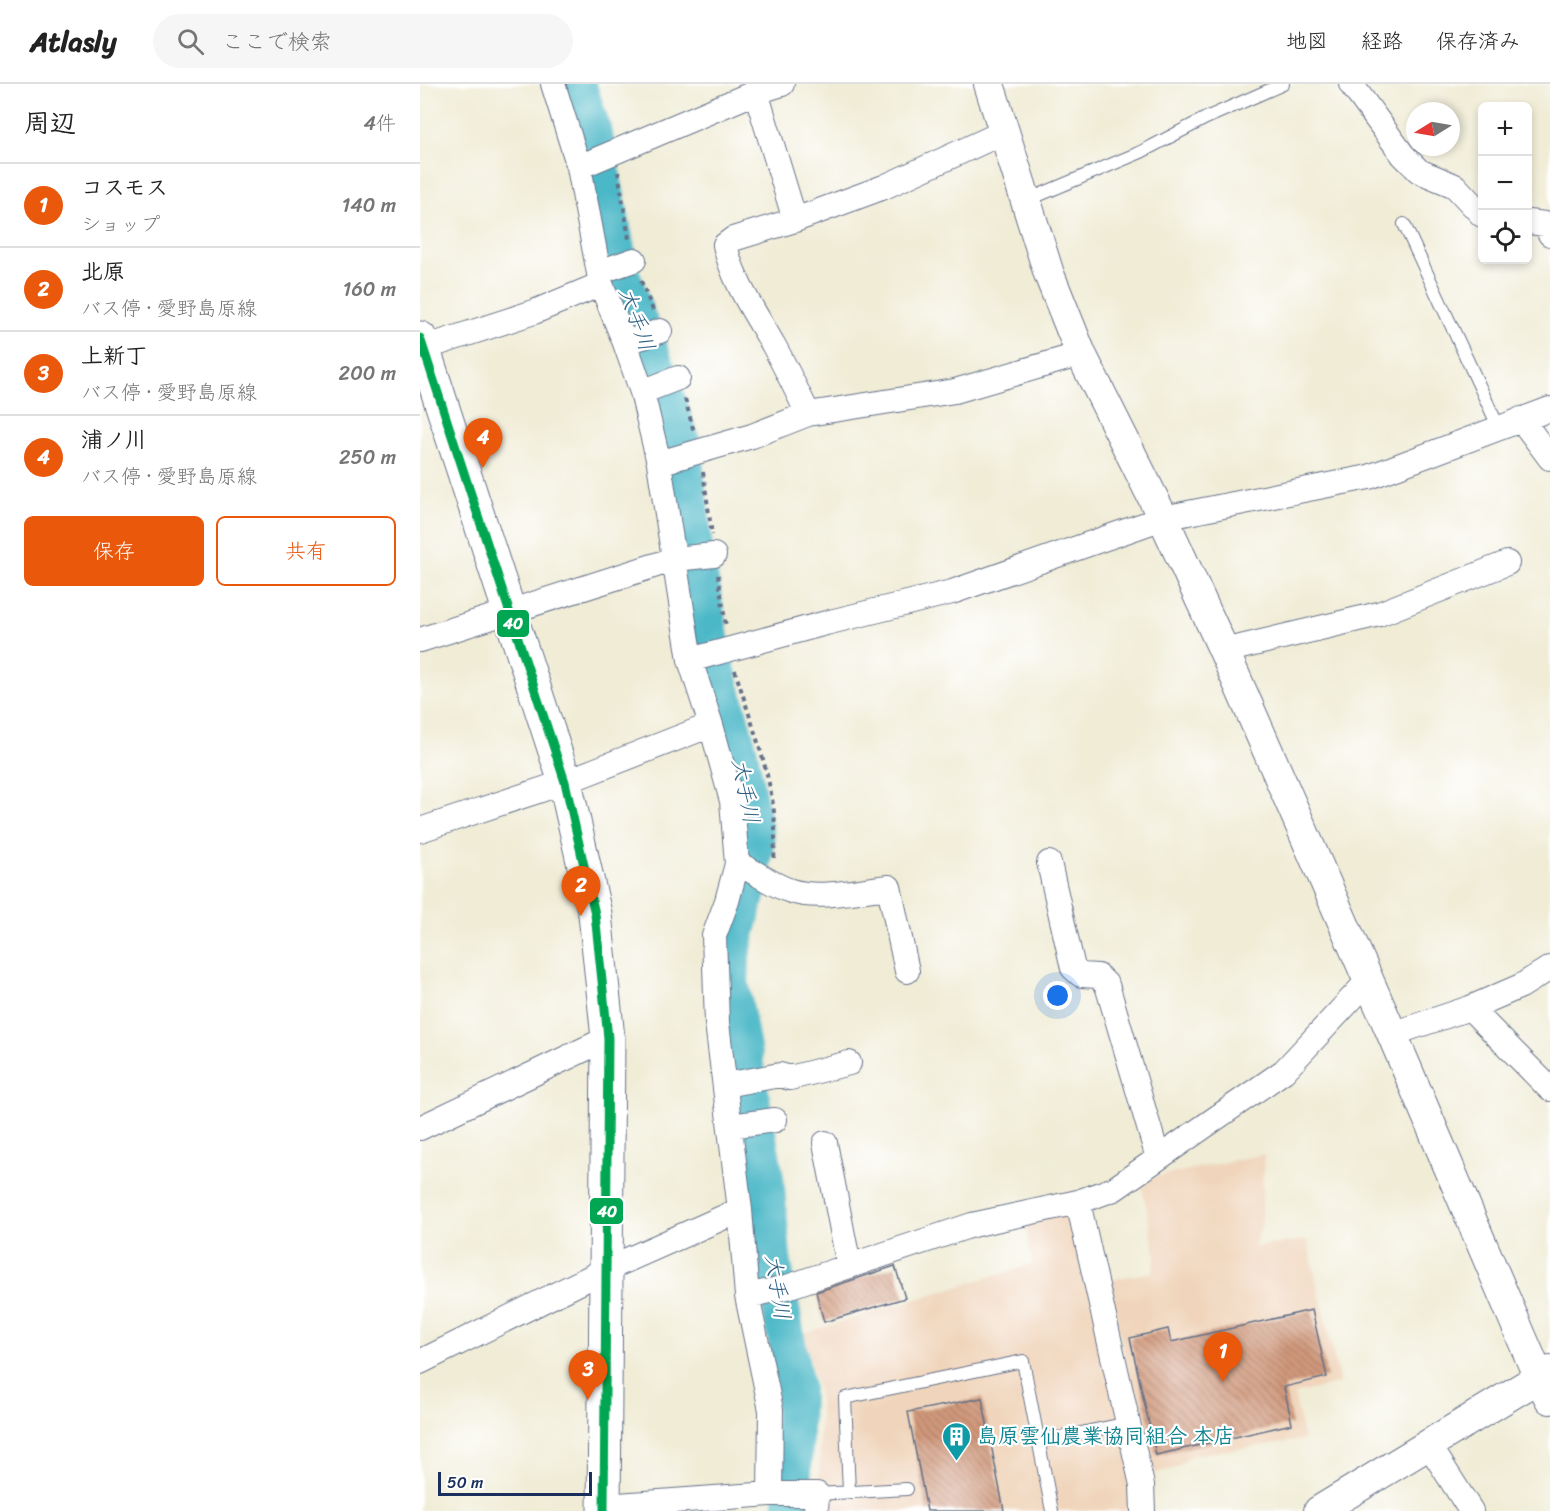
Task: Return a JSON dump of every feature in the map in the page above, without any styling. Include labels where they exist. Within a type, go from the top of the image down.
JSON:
[{"type":"main road","points":[[422,343],[566,782],[595,914],[608,1038],[604,1508]]},
{"type":"street","points":[[553,84],[583,166],[601,275],[628,342],[663,462],[694,659],[732,801],[739,865],[714,936],[717,1023],[730,1084],[740,1210],[751,1295],[771,1410],[773,1494]]},
{"type":"street","points":[[583,166],[756,92],[782,84]]},
{"type":"street","points":[[989,84],[1048,274],[1081,354],[1162,518],[1224,651],[1546,1383],[1429,1445],[1319,1511]]},
{"type":"street","points":[[1351,84],[1403,155],[1419,171],[1455,186],[1478,211]]},
{"type":"street","points":[[756,92],[795,220]]},
{"type":"street","points":[[808,414],[789,374],[754,315],[728,257],[725,245],[733,239],[795,220],[884,187],[1004,132]]},
{"type":"street","points":[[1532,223],[1545,224],[1550,234]]},
{"type":"street","points":[[422,343],[534,312],[601,275],[632,261]]},
{"type":"street","points":[[628,342],[658,332]]},
{"type":"street","points":[[663,462],[752,436],[808,414],[955,391],[1081,354]]},
{"type":"street","points":[[644,391],[676,379]]},
{"type":"street","points":[[694,659],[952,592],[1162,518],[1369,477],[1550,409]]},
{"type":"street","points":[[1510,423],[1550,458]]},
{"type":"street","points":[[420,640],[679,559],[712,555]]},
{"type":"street","points":[[1224,651],[1379,614],[1507,563]]},
{"type":"street","points":[[420,830],[566,782],[711,724]]},
{"type":"street","points":[[1049,863],[1073,968],[1081,975],[1098,976],[1107,986],[1158,1158]]},
{"type":"street","points":[[739,865],[792,892],[816,895],[889,887],[907,971]]},
{"type":"street","points":[[1392,1034],[1470,1008],[1521,986],[1550,968]]},
{"type":"street","points":[[751,1295],[787,1287],[972,1225],[1078,1202],[1114,1189],[1284,1071],[1368,981]]},
{"type":"street","points":[[1470,1008],[1550,1089]]},
{"type":"street","points":[[420,1128],[608,1038]]},
{"type":"street","points":[[730,1084],[780,1075],[790,1078],[849,1064]]},
{"type":"street","points":[[735,1125],[772,1120]]},
{"type":"street","points":[[825,1143],[849,1266]]},
{"type":"street","points":[[1078,1202],[1142,1485],[1143,1511]]},
{"type":"street","points":[[420,1362],[607,1269],[740,1210]]},
{"type":"street","points":[[1429,1445],[1471,1511]]},
{"type":"street","points":[[604,1508],[773,1494],[813,1500]]},
{"type":"lane","points":[[1025,201],[1141,152],[1206,118],[1283,84]]},
{"type":"lane","points":[[1404,224],[1510,423]]},
{"type":"lane","points":[[849,1492],[844,1398],[1023,1361],[1052,1511]]},
{"type":"lane","points":[[1038,1442],[1128,1423]]},
{"type":"lane","points":[[813,1500],[849,1492],[907,1489]]},
{"type":"path","points":[[614,153],[632,261]]},
{"type":"shaded area","points":[[1264,1154],[1261,1226],[1254,1247],[1307,1240],[1340,1383],[1294,1394],[1304,1440],[1193,1455],[1174,1469],[1154,1473],[1127,1368],[1110,1280],[1152,1272],[1156,1257],[1142,1187],[1155,1177]]},
{"type":"shaded area","points":[[1067,1212],[1077,1220],[1131,1470],[1132,1511],[819,1511],[820,1402],[804,1333],[1032,1264],[1024,1216]]},
{"type":"building","points":[[895,1266],[905,1298],[824,1322],[816,1292]]},
{"type":"building","points":[[1312,1310],[1327,1377],[1284,1387],[1292,1424],[1156,1455],[1130,1338],[1168,1329],[1171,1342]]},
{"type":"building","name":"島原雲仙農業協同組合 本店","points":[[982,1398],[1004,1511],[927,1511],[908,1412]]},
{"type":"waterway","name":"大手川","points":[[577,84],[594,135],[621,275],[682,444],[694,548],[715,665],[739,753],[756,841],[748,888],[731,954],[730,982],[765,1177],[772,1258],[795,1388],[792,1511]]},
{"type":"transit line","name":"40","points":[[420,338],[565,782],[595,914],[608,1038],[604,1511]]},
{"type":"place","name":"浦ノ川","points":[[483,468]]},
{"type":"place","name":"北原","points":[[581,916]]},
{"type":"place","name":"コスモス","points":[[1223,1382]]},
{"type":"place","name":"上新丁","points":[[588,1400]]},
{"type":"place","name":"島原雲仙農業協同組合 本店","points":[[956,1462]]}]
